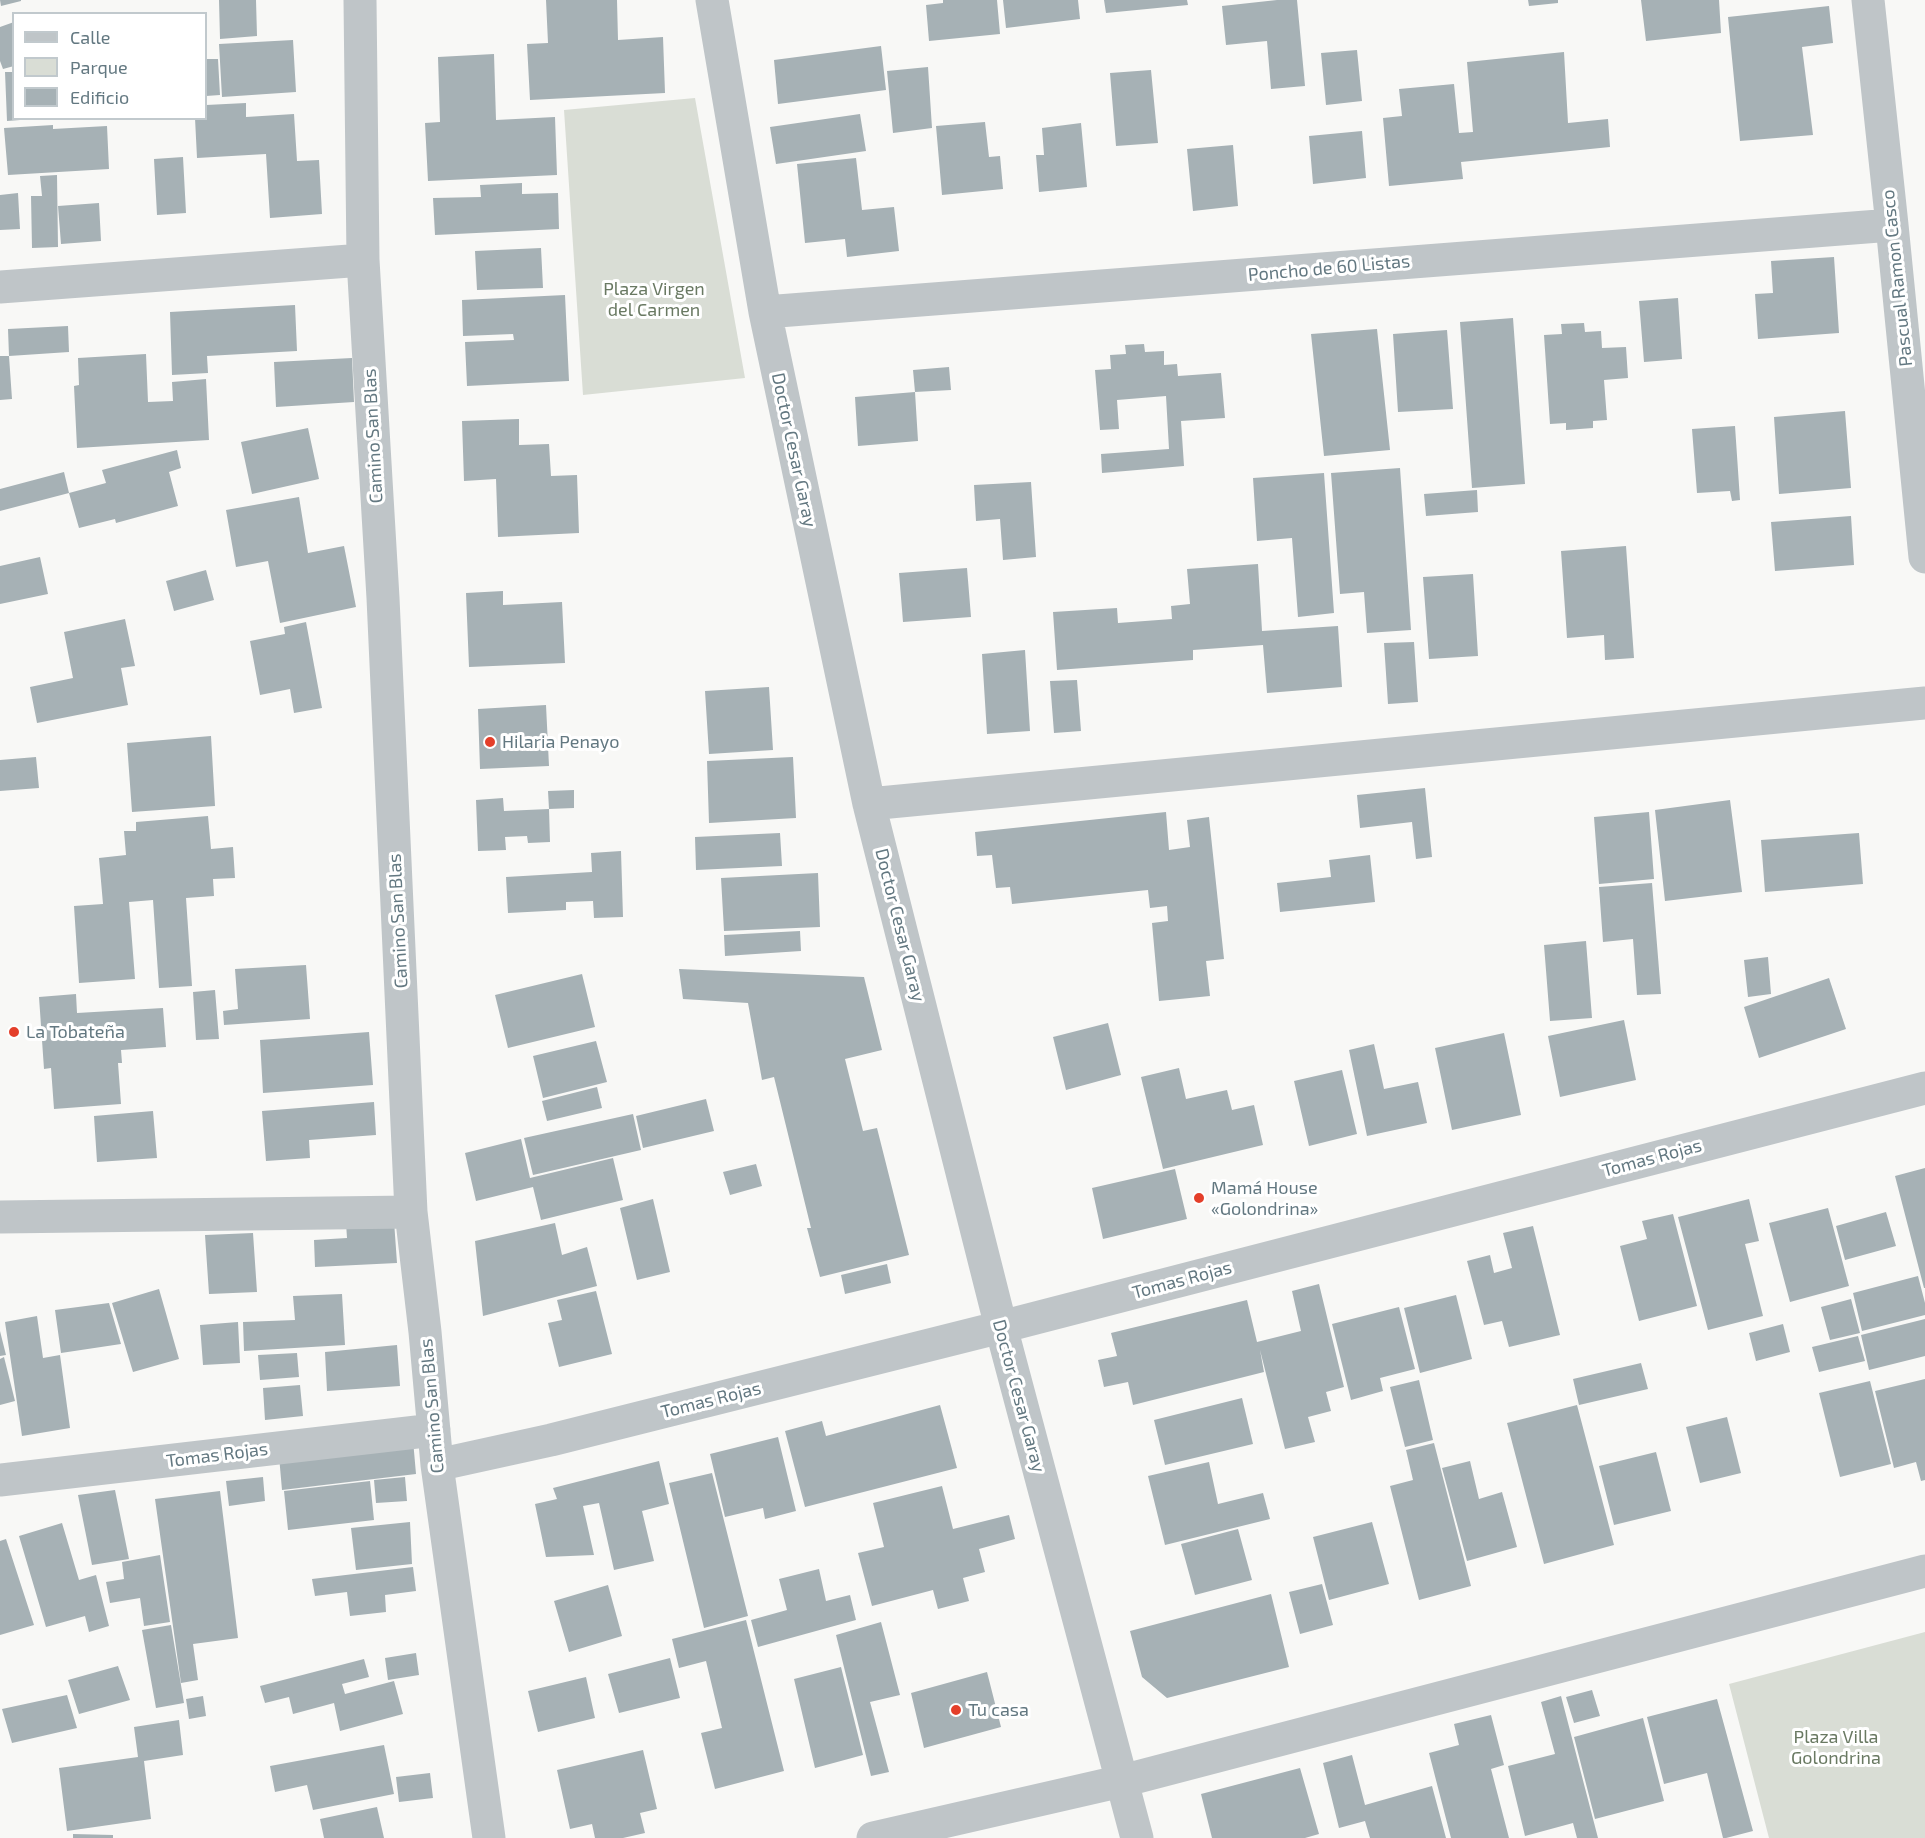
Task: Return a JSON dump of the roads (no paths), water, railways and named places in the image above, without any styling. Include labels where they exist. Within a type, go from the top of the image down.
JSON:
[{"type":"street","name":"Camino San Blas","points":[[360,0],[363,260],[383,598],[411,1212],[437,1465],[489,1838]]},
{"type":"street","name":"Doctor Cesar Garay","points":[[712,0],[765,312],[870,804],[1000,1327],[1137,1838]]},
{"type":"street","name":"Pascual Ramon Casco","points":[[1868,0],[1925,557]]},
{"type":"street","name":"Poncho de 60 Listas","points":[[765,312],[1892,225]]},
{"type":"street","points":[[0,287],[363,260]]},
{"type":"street","points":[[870,804],[1925,703]]},
{"type":"street","name":"Tomas Rojas","points":[[437,1465],[551,1440],[1000,1327],[1925,1088]]},
{"type":"street","points":[[0,1217],[411,1212]]},
{"type":"street","name":"Tomas Rojas","points":[[0,1480],[434,1430]]},
{"type":"street","points":[[873,1838],[1122,1781],[1925,1571]]},
{"type":"place","name":"Hilaria Penayo","points":[[490,742]]},
{"type":"place","name":"La Tobateña","points":[[14,1032]]},
{"type":"place","name":"Mamá House «Golondrina»","points":[[1199,1198]]},
{"type":"place","name":"Tu casa","points":[[956,1710]]},
{"type":"park label","name":"Plaza Virgen del Carmen","points":[[654,299]]},
{"type":"park label","name":"Plaza Villa Golondrina","points":[[1836,1747]]}]
